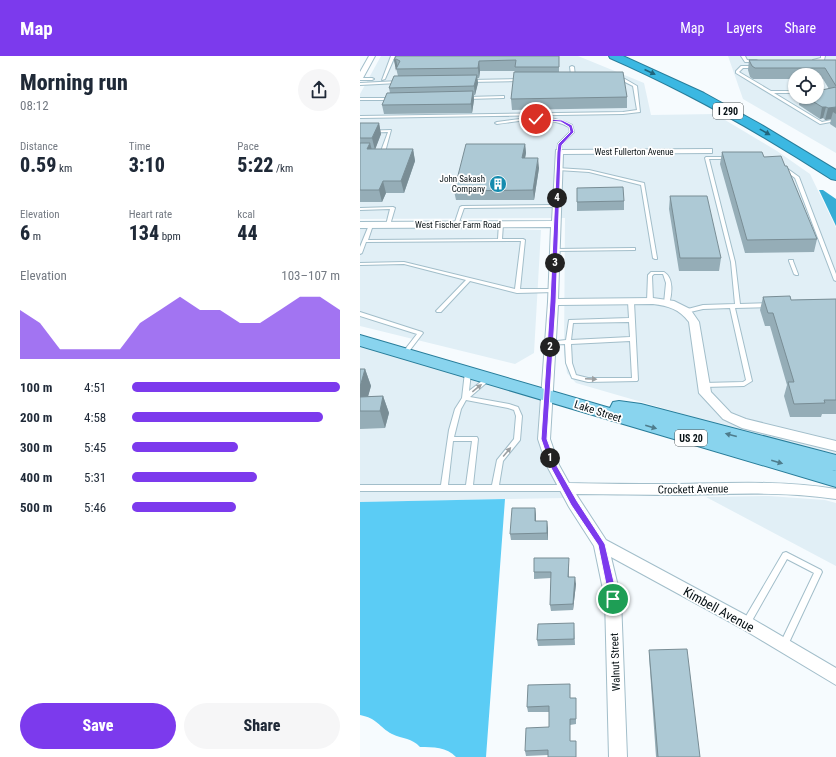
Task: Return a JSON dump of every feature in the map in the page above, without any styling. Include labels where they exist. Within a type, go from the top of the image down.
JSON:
[{"type":"highway","name":"I 290","points":[[614,56],[714,103],[772,135],[836,176]]},
{"type":"highway","name":"I 290","points":[[638,56],[718,92]]},
{"type":"main road","name":"Lake Street","points":[[360,340],[547,394],[633,422],[836,479]]},
{"type":"main road","name":"US 20","points":[[547,394],[640,411],[836,463]]},
{"type":"street","points":[[360,79],[362,71],[372,56]]},
{"type":"street","name":"West Fullerton Avenue","points":[[559,152],[709,151]]},
{"type":"street","name":"Walnut Street","points":[[559,152],[553,296],[544,439],[553,466],[565,488],[601,544],[613,599],[618,757]]},
{"type":"street","name":"West Fischer Farm Road","points":[[360,225],[556,224]]},
{"type":"street","points":[[553,296],[631,302],[650,301],[667,303],[686,311],[694,322],[706,393],[727,416],[757,427],[836,446]]},
{"type":"street","name":"Crockett Avenue","points":[[565,488],[751,488],[821,491],[836,494]]},
{"type":"street","name":"Kimbell Avenue","points":[[601,544],[746,623],[836,677]]},
{"type":"lane","points":[[383,79],[393,56]]},
{"type":"lane","points":[[743,56],[746,61],[764,61]]},
{"type":"lane","points":[[811,60],[823,59],[823,56]]},
{"type":"lane","points":[[572,67],[573,76],[566,78],[575,80]]},
{"type":"lane","points":[[758,67],[742,67],[737,72],[821,123],[836,120]]},
{"type":"lane","points":[[360,79],[402,80],[360,84]]},
{"type":"lane","points":[[465,80],[527,79]]},
{"type":"lane","points":[[360,117],[615,114],[633,113],[639,111],[635,86],[624,80],[613,79]]},
{"type":"lane","points":[[770,92],[788,92]]},
{"type":"lane","points":[[462,98],[503,97]]},
{"type":"lane","points":[[360,99],[400,99]]},
{"type":"lane","points":[[497,122],[536,119],[562,121],[571,126],[572,132],[560,144],[559,152]]},
{"type":"lane","points":[[827,126],[836,125]]},
{"type":"lane","points":[[360,132],[390,131],[383,152],[375,152]]},
{"type":"lane","points":[[704,385],[744,384],[749,382],[735,306],[733,262],[707,158],[737,157]]},
{"type":"lane","points":[[779,164],[797,177],[836,280]]},
{"type":"lane","points":[[558,169],[589,171],[643,184],[655,258]]},
{"type":"lane","points":[[456,225],[462,208],[557,206]]},
{"type":"lane","points":[[360,209],[394,208],[388,225]]},
{"type":"lane","points":[[500,240],[502,224]]},
{"type":"lane","points":[[360,253],[371,225]]},
{"type":"lane","points":[[365,241],[523,240],[517,291]]},
{"type":"lane","points":[[555,250],[633,249]]},
{"type":"lane","points":[[791,261],[796,274]]},
{"type":"lane","points":[[360,264],[404,263],[517,291],[553,296]]},
{"type":"lane","points":[[650,301],[650,275],[653,273],[664,273],[668,277],[667,303]]},
{"type":"lane","points":[[439,311],[468,280]]},
{"type":"lane","points":[[631,302],[632,320],[633,339],[635,380],[588,380],[574,377],[568,366],[568,342],[571,321],[632,320]]},
{"type":"lane","points":[[686,311],[703,307],[776,305]]},
{"type":"lane","points":[[360,314],[420,332],[405,353]]},
{"type":"lane","points":[[550,343],[633,339]]},
{"type":"lane","points":[[465,398],[468,372]]},
{"type":"lane","points":[[444,488],[459,406],[465,398],[489,378]]},
{"type":"lane","points":[[465,398],[509,406],[516,409],[519,416],[517,440],[500,460],[495,488]]},
{"type":"lane","points":[[452,438],[475,439],[469,488]]},
{"type":"lane","points":[[360,488],[565,488]]},
{"type":"lane","points":[[746,623],[786,555],[818,572],[783,646]]},
{"type":"shaded area","points":[[381,56],[578,56],[644,83],[651,115],[715,114],[777,151],[810,174],[836,228],[836,455],[811,451],[576,383],[567,373],[564,353],[565,218],[360,219],[360,94]]},
{"type":"shaded area","points":[[728,56],[836,56],[836,153],[743,99]]},
{"type":"shaded area","points":[[819,190],[823,190],[836,199],[836,226]]},
{"type":"shaded area","points":[[360,227],[541,230],[534,353],[515,364],[360,326]]},
{"type":"shaded area","points":[[360,343],[542,396],[539,441],[565,498],[360,502]]},
{"type":"shaded area","points":[[769,496],[825,500],[836,503],[836,566],[706,497]]},
{"type":"shaded area","points":[[505,499],[486,757],[456,757],[444,749],[420,747],[411,740],[392,734],[374,720],[360,715],[360,502]]},
{"type":"building","points":[[396,56],[559,56],[559,67],[515,67],[516,60],[479,61],[478,68],[396,69],[400,61],[396,59],[394,60]]},
{"type":"building","points":[[749,60],[836,60],[836,86],[825,68],[755,68]]},
{"type":"building","points":[[514,72],[623,72],[627,97],[511,99]]},
{"type":"building","points":[[477,75],[474,86],[389,88],[394,76]]},
{"type":"building","points":[[836,87],[836,107],[828,108],[817,104],[824,104],[824,90]]},
{"type":"building","points":[[473,91],[471,104],[382,105],[387,93]]},
{"type":"building","points":[[360,123],[379,123],[372,138],[360,138]]},
{"type":"building","points":[[360,143],[370,143],[367,149],[413,149],[401,181],[383,181],[379,190],[360,190]]},
{"type":"building","name":"John Sakash Company","points":[[466,144],[525,144],[522,158],[538,158],[533,190],[454,191]]},
{"type":"building","points":[[722,152],[762,152],[764,157],[781,156],[785,166],[787,166],[817,239],[747,240]]},
{"type":"building","points":[[623,187],[624,201],[577,202],[577,188]]},
{"type":"building","points":[[670,196],[707,196],[721,258],[680,258]]},
{"type":"building","points":[[790,296],[791,300],[836,299],[836,400],[824,400],[825,403],[794,404],[788,382],[794,382],[773,313],[768,313],[763,297]]},
{"type":"building","points":[[360,369],[365,369],[360,387]]},
{"type":"building","points":[[383,396],[380,411],[360,411],[360,397]]},
{"type":"building","points":[[512,508],[535,508],[535,521],[547,521],[547,533],[510,534]]},
{"type":"building","points":[[534,558],[569,558],[568,577],[575,577],[573,604],[550,605],[551,572],[534,572]]},
{"type":"building","points":[[574,623],[574,639],[537,640],[538,624]]},
{"type":"building","points":[[687,649],[700,757],[658,757],[649,650]]},
{"type":"building","points":[[570,684],[570,698],[576,698],[576,719],[570,719],[570,741],[576,741],[576,757],[548,757],[548,750],[525,751],[526,728],[549,727],[549,706],[527,707],[528,685]]},
{"type":"place","name":"John Sakash Company","points":[[498,184]]},
{"type":"route","points":[[536,119],[562,121],[571,126],[572,132],[560,144],[559,152],[553,302],[544,439],[553,466],[574,503],[601,544],[613,599]]}]
